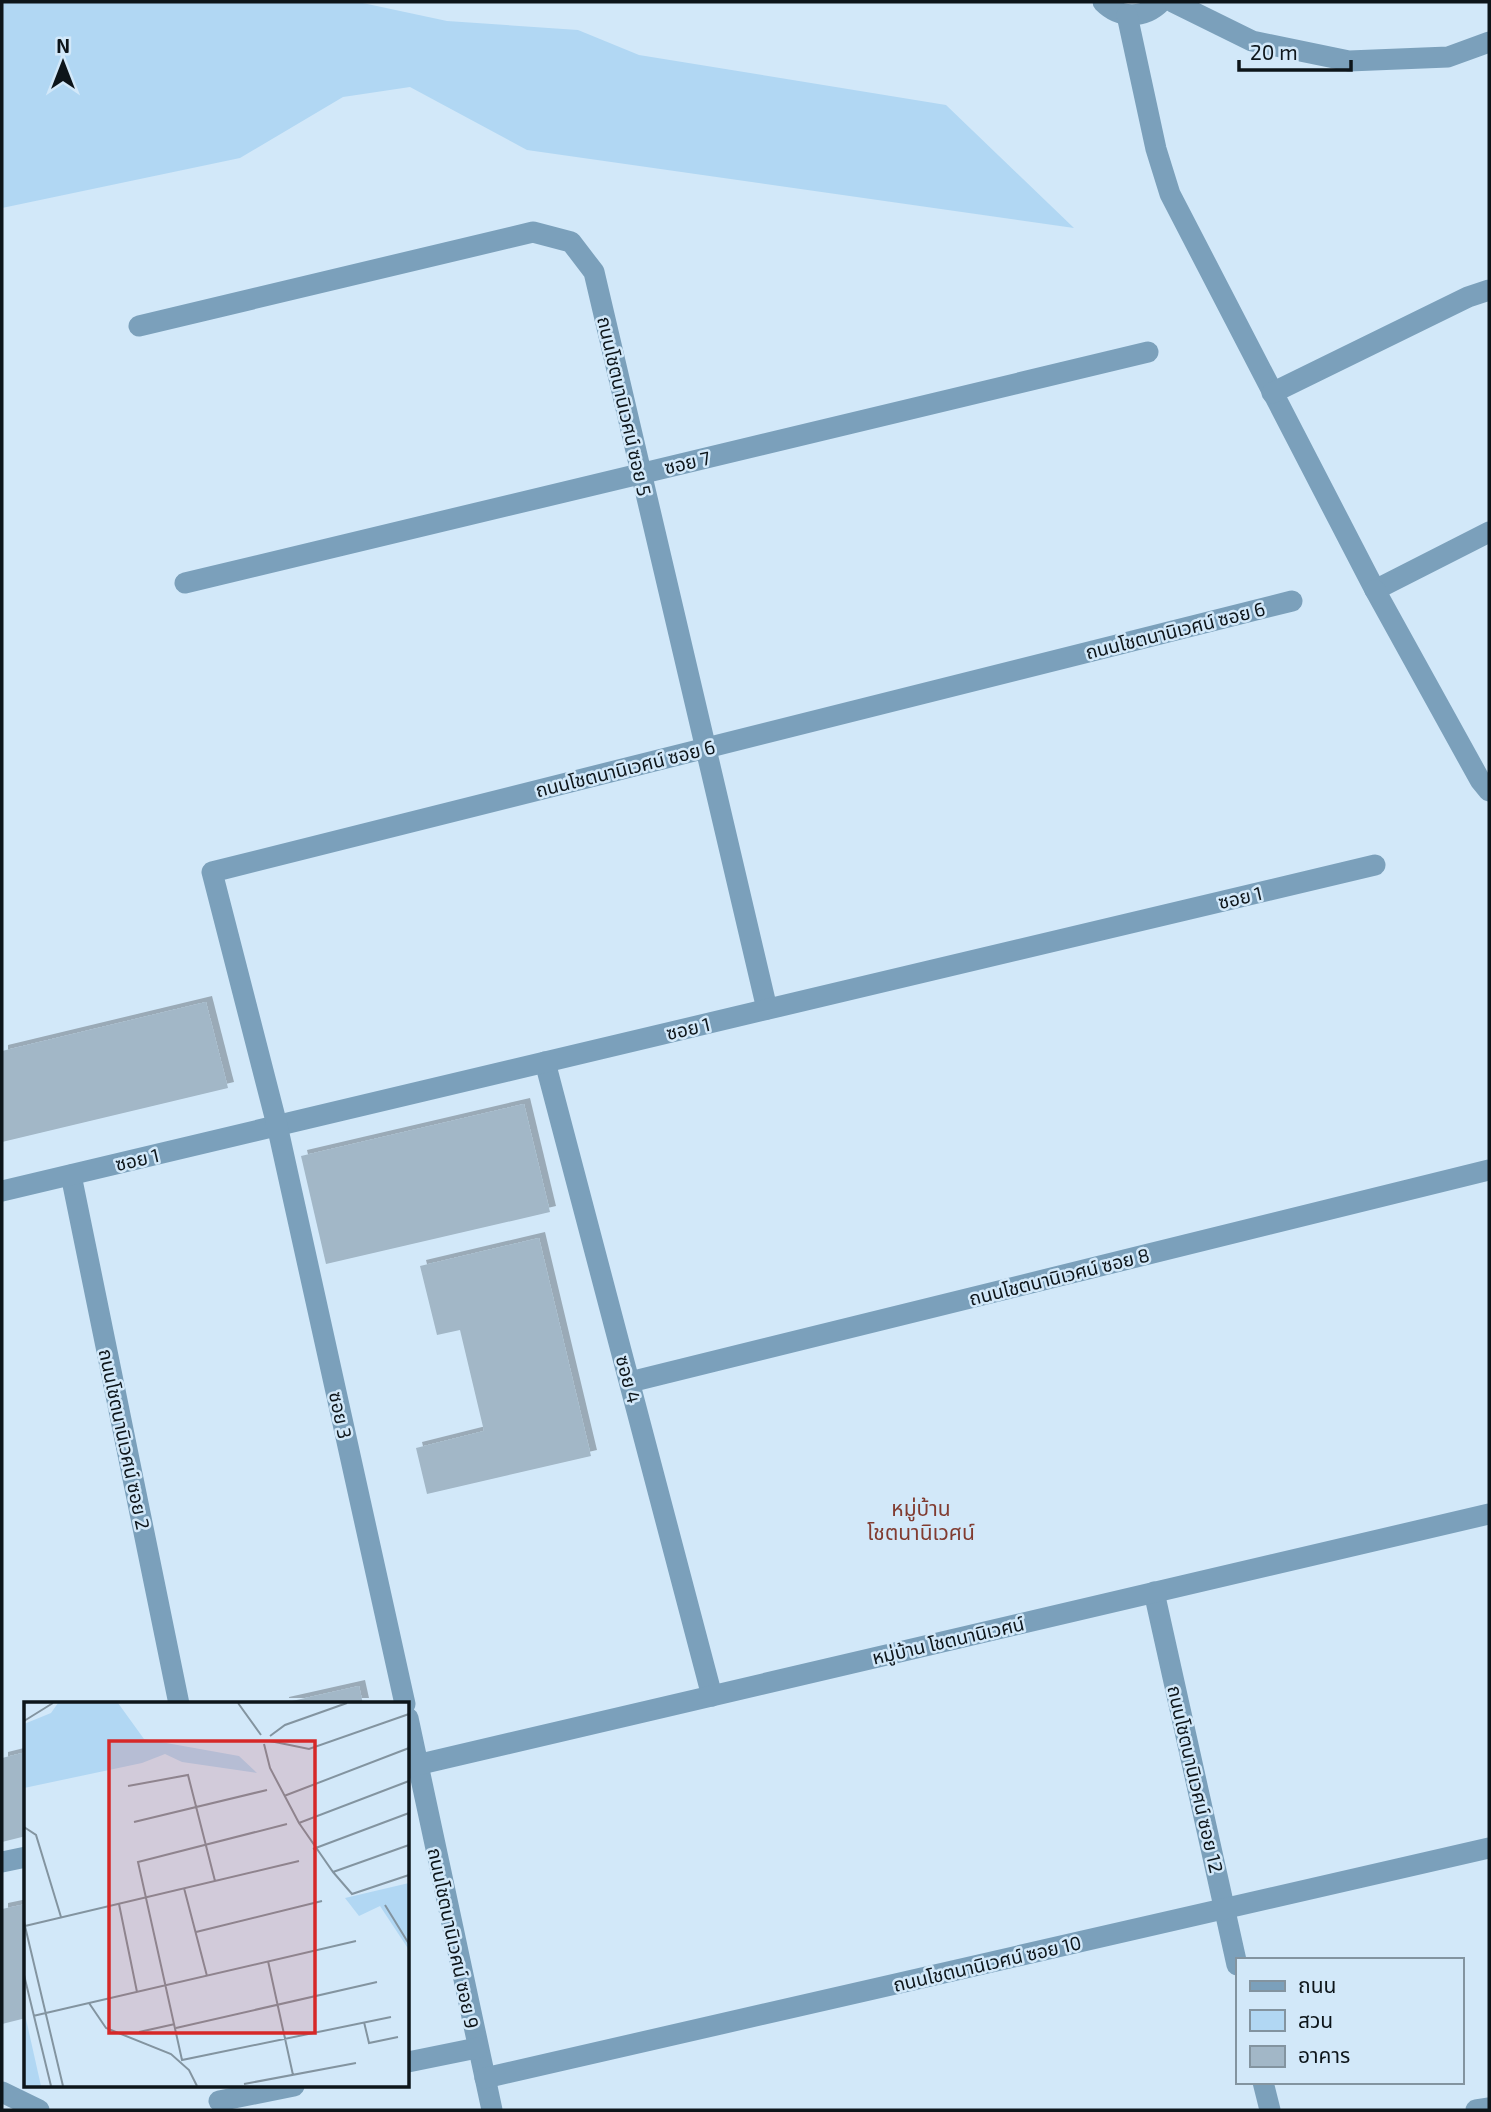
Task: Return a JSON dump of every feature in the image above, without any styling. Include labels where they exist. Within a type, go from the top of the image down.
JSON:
[{"type":"street","points":[[1103,2],[1116,12],[1127,15],[1141,15],[1161,2]]},
{"type":"street","points":[[1172,2],[1252,41],[1349,61],[1448,57],[1489,42]]},
{"type":"street","points":[[1127,15],[1156,149],[1170,194],[1375,590],[1486,782]]},
{"type":"street","name":"ถนนโชตนานิเวศน์ ซอย 5","points":[[139,326],[533,232],[571,242],[594,272],[767,1009]]},
{"type":"street","points":[[1272,393],[1468,297],[1489,290]]},
{"type":"street","name":"ซอย 7","points":[[185,583],[1148,352]]},
{"type":"street","points":[[1375,590],[1489,532]]},
{"type":"street","name":"ถนนโชตนานิเวศน์ ซอย 6","points":[[277,1125],[212,872],[1292,601]]},
{"type":"street","name":"ซอย 1","points":[[2,1191],[1375,865]]},
{"type":"street","name":"ซอย 4","points":[[545,1062],[712,1696]]},
{"type":"street","name":"ซอย 3","points":[[277,1125],[405,1702]]},
{"type":"street","name":"ถนนโชตนานิเวศน์ ซอย 8","points":[[630,1382],[1489,1170]]},
{"type":"street","name":"ถนนโชตนานิเวศน์ ซอย 2","points":[[71,1175],[179,1702]]},
{"type":"street","name":"หมู่บ้าน โชตนานิเวศน์","points":[[413,1766],[1489,1514]]},
{"type":"street","name":"ถนนโชตนานิเวศน์ ซอย 12","points":[[1154,1592],[1236,1960]]},
{"type":"street","points":[[410,1737],[413,1766]]},
{"type":"street","name":"ถนนโชตนานิเวศน์ ซอย 9","points":[[413,1766],[492,2110]]},
{"type":"street","name":"ถนนโชตนานิเวศน์ ซอย 10","points":[[485,2078],[1489,1848]]},
{"type":"street","points":[[2,1862],[24,1857]]},
{"type":"street","points":[[410,2062],[477,2048]]},
{"type":"street","points":[[1264,2084],[1270,2110]]},
{"type":"street","points":[[219,2101],[284,2088]]},
{"type":"street","points":[[2,2092],[39,2110]]},
{"type":"street","points":[[1476,2110],[1489,2108]]},
{"type":"green space","points":[[2,2],[358,2],[447,21],[578,30],[639,55],[946,105],[1074,228],[527,150],[410,87],[343,97],[240,158],[2,208]]},
{"type":"building","points":[[206,1002],[228,1088],[2,1142],[2,1051]]},
{"type":"building","points":[[524,1104],[550,1212],[326,1264],[301,1156]]},
{"type":"building","points":[[539,1238],[591,1456],[427,1494],[416,1448],[484,1431],[460,1330],[437,1335],[420,1266]]},
{"type":"building","points":[[359,1686],[363,1702],[287,1702]]},
{"type":"building","points":[[24,1752],[24,1836],[2,1842],[2,1758]]},
{"type":"building","points":[[24,1904],[24,2018],[2,2024],[2,1909]]},
{"type":"district","name":"หมู่บ้าน โชตนานิเวศน์","points":[[921,1519]]}]
